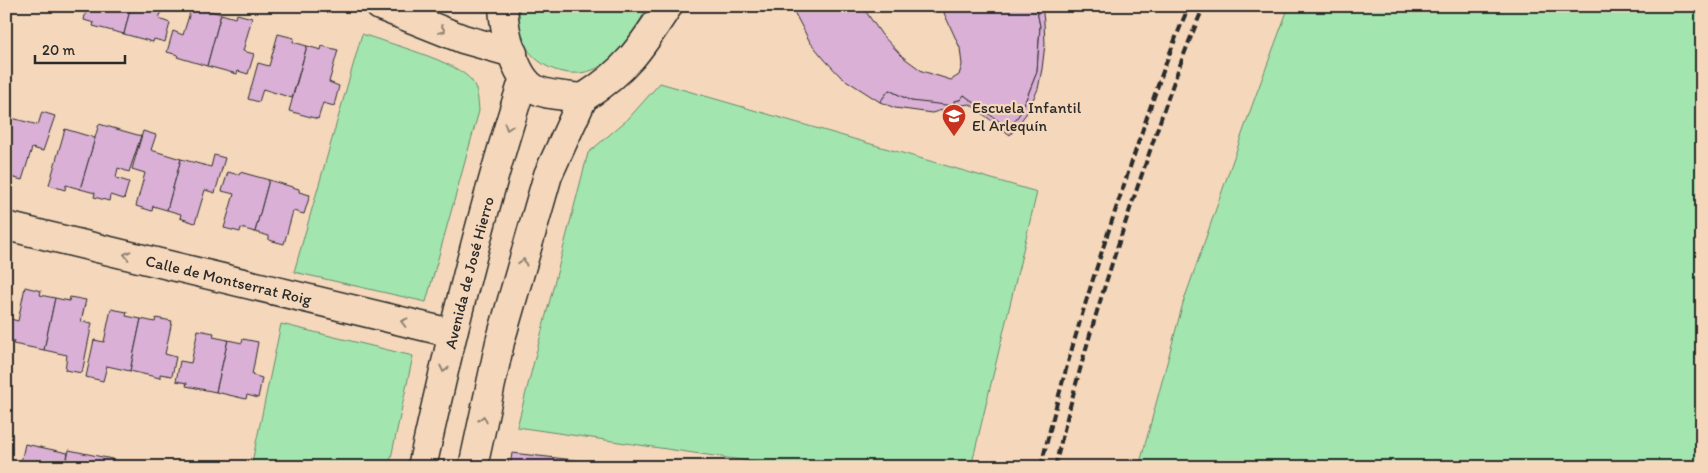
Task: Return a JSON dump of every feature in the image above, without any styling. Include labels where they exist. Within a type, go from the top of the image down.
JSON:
[{"type":"street","points":[[380,6],[463,39],[513,53]]},
{"type":"street","points":[[503,6],[504,29],[523,81],[538,91],[583,98]]},
{"type":"street","points":[[473,467],[500,342],[548,175],[583,98],[609,81],[640,49],[668,6]]},
{"type":"street","name":"Avenida de José Hierro","points":[[422,467],[451,333],[498,160],[523,81]]},
{"type":"street","name":"Calle de Montserrat Roig","points":[[6,226],[451,333]]},
{"type":"green space","points":[[519,6],[648,6],[630,36],[607,62],[596,69],[572,73],[548,67],[529,52],[521,33]]},
{"type":"green space","points":[[1289,6],[1702,6],[1702,467],[1139,467],[1183,303]]},
{"type":"green space","points":[[362,34],[421,53],[452,66],[472,81],[477,92],[479,111],[426,302],[294,272]]},
{"type":"green space","points":[[660,83],[1037,192],[971,467],[789,467],[517,427],[588,153],[628,119]]},
{"type":"green space","points":[[281,324],[413,356],[389,467],[251,467]]},
{"type":"building","points":[[52,6],[83,6],[82,11],[70,8],[69,11]]},
{"type":"building","points":[[87,6],[131,6],[124,34],[93,26],[94,23],[84,20]]},
{"type":"building","points":[[131,6],[163,6],[159,19],[170,23],[165,42],[154,39],[153,42],[124,34]]},
{"type":"building","points":[[192,6],[208,6],[207,10],[221,14],[207,66],[167,52],[173,31],[183,35]]},
{"type":"building","points":[[791,6],[862,6],[882,35],[903,57],[922,71],[951,80],[959,75],[962,65],[960,48],[944,13],[952,6],[1036,6],[1040,26],[1037,72],[1021,112],[1009,129],[964,95],[960,100],[954,101],[955,106],[925,104],[911,101],[889,90],[880,102],[841,77],[825,60],[810,42]]},
{"type":"building","points":[[1036,6],[1042,6],[1045,44],[1038,89],[1026,114],[1010,135],[970,104],[955,106],[954,101],[960,100],[964,95],[1009,129],[1021,112],[1037,72],[1040,26]]},
{"type":"building","points":[[221,14],[235,18],[237,14],[252,18],[243,51],[254,54],[248,74],[238,71],[237,74],[207,66]]},
{"type":"building","points":[[278,34],[294,38],[293,42],[307,46],[292,98],[263,89],[259,102],[248,99],[258,63],[269,66]]},
{"type":"building","points":[[307,46],[321,50],[322,46],[338,50],[329,82],[339,86],[334,106],[323,103],[318,119],[289,111]]},
{"type":"building","points":[[889,90],[911,101],[955,106],[932,113],[895,108],[880,102]]},
{"type":"building","points":[[42,112],[55,116],[43,151],[32,148],[22,180],[7,176],[6,124],[8,117],[38,125]]},
{"type":"building","points":[[99,124],[141,136],[129,172],[118,168],[116,178],[129,182],[124,199],[110,195],[109,201],[94,197],[95,193],[80,189]]},
{"type":"building","points":[[65,129],[95,138],[80,189],[66,185],[65,190],[49,185]]},
{"type":"building","points":[[143,131],[156,135],[151,150],[181,159],[167,210],[153,206],[152,211],[136,206],[145,173],[132,169]]},
{"type":"building","points":[[214,155],[225,158],[215,193],[205,190],[195,223],[180,218],[181,214],[167,210],[181,159],[211,167]]},
{"type":"building","points":[[228,172],[239,175],[240,172],[269,180],[255,232],[241,228],[240,232],[224,228],[234,194],[222,191]]},
{"type":"building","points":[[269,180],[299,189],[299,192],[310,195],[304,214],[293,211],[284,244],[269,240],[269,236],[255,232]]},
{"type":"building","points":[[25,287],[41,291],[40,295],[55,298],[44,350],[13,344],[14,341],[6,339],[7,318],[18,321]]},
{"type":"building","points":[[70,297],[86,300],[81,321],[92,323],[82,373],[65,370],[67,355],[44,350],[55,298],[69,301]]},
{"type":"building","points":[[111,309],[127,312],[126,316],[141,319],[130,371],[107,366],[103,381],[86,377],[94,340],[104,342]]},
{"type":"building","points":[[156,318],[172,321],[165,354],[176,357],[172,376],[160,374],[160,378],[130,371],[141,319],[155,322]]},
{"type":"building","points":[[198,330],[214,333],[213,337],[228,340],[216,392],[186,386],[187,383],[176,381],[180,361],[191,363]]},
{"type":"building","points":[[243,339],[258,342],[252,375],[262,378],[258,398],[247,395],[246,399],[216,392],[228,340],[242,343]]},
{"type":"building","points":[[25,444],[68,453],[65,467],[20,467]]},
{"type":"building","points":[[69,450],[112,459],[111,467],[65,467]]},
{"type":"building","points":[[512,453],[601,463],[601,467],[510,467]]},
{"type":"railway","points":[[1041,467],[1070,356],[1104,246],[1157,89],[1189,6]]},
{"type":"railway","points":[[1055,467],[1094,320],[1117,248],[1186,48],[1204,6]]},
{"type":"place","name":"Escuela Infantil El Arlequín","points":[[954,137]]}]
